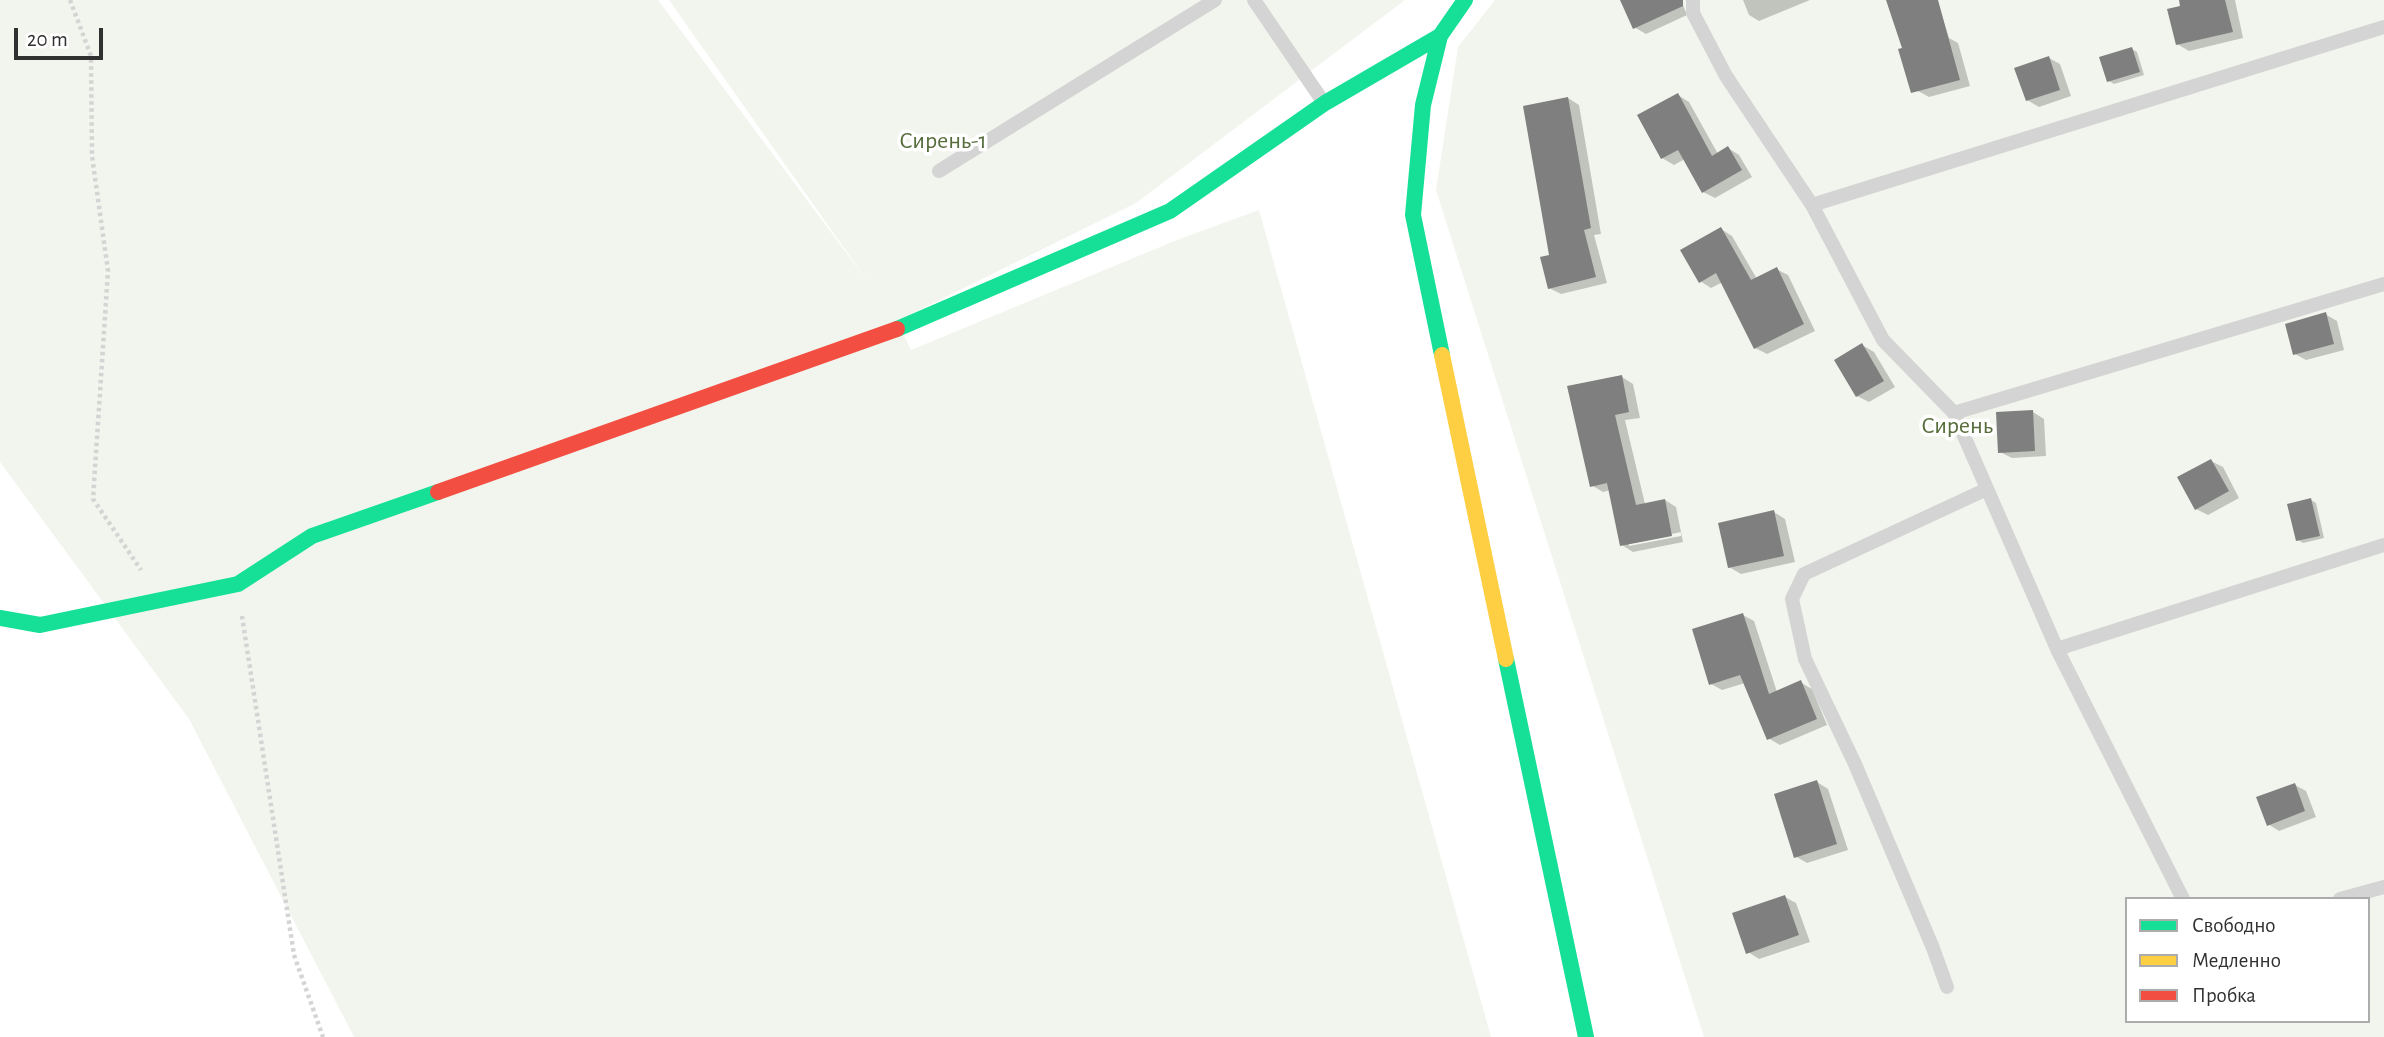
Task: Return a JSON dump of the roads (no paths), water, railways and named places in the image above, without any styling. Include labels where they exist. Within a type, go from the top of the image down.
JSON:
[{"type":"street","points":[[1465,0],[1440,36],[1423,105],[1413,215],[1586,1037]]},
{"type":"street","points":[[0,618],[40,625],[237,584],[312,536],[881,336],[1170,211],[1325,103],[1440,36]]},
{"type":"lane","points":[[939,171],[1215,0]]},
{"type":"lane","points":[[1254,0],[1325,103]]},
{"type":"lane","points":[[1693,0],[1693,13],[1726,76],[1812,205],[1883,340],[1954,413],[2057,649],[2182,897]]},
{"type":"lane","points":[[1812,205],[2384,27]]},
{"type":"lane","points":[[1954,413],[2384,284]]},
{"type":"lane","points":[[1947,987],[1854,764],[1805,659],[1792,599],[1804,574],[1987,489]]},
{"type":"lane","points":[[2057,649],[2384,545]]},
{"type":"lane","points":[[2347,897],[2384,887]]},
{"type":"park label","name":"Сирень-1","points":[[943,141]]},
{"type":"park label","name":"Сирень","points":[[1957,426]]}]
